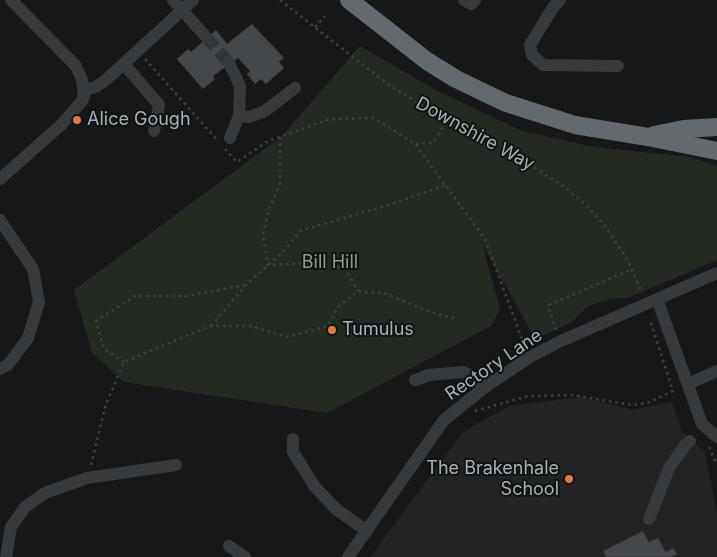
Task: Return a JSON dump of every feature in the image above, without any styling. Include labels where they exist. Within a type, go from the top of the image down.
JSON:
[{"type":"highway","points":[[348,0],[427,61],[485,94],[556,120],[717,151]]},
{"type":"highway","points":[[648,137],[684,129],[717,127]]},
{"type":"street","points":[[0,179],[75,110],[82,101],[84,90],[76,66],[11,0]]},
{"type":"street","points":[[173,0],[207,38]]},
{"type":"street","points":[[84,90],[96,87],[138,52],[194,0]]},
{"type":"street","points":[[464,0],[471,4],[475,0]]},
{"type":"street","points":[[554,2],[530,45],[532,55],[543,65],[618,66]]},
{"type":"street","points":[[124,64],[159,105],[154,131]]},
{"type":"street","points":[[229,64],[240,86],[239,116],[230,138]]},
{"type":"street","points":[[239,116],[248,117],[264,112],[295,88]]},
{"type":"street","points":[[0,220],[33,269],[39,302],[28,338],[8,365],[0,368]]},
{"type":"street","name":"Rectory Lane","points":[[348,557],[444,420],[486,387],[530,357],[560,341],[717,273]]},
{"type":"street","points":[[658,299],[702,424],[717,437]]},
{"type":"street","points":[[688,384],[717,371]]},
{"type":"street","points":[[415,380],[429,375],[463,372],[472,376],[486,387]]},
{"type":"street","points":[[293,439],[293,452],[315,488],[336,509],[367,531]]},
{"type":"street","points":[[649,519],[669,468],[690,441]]},
{"type":"street","points":[[6,557],[11,527],[25,507],[45,493],[87,478],[176,465]]},
{"type":"street","points":[[230,546],[245,557]]},
{"type":"path","name":"Downshire Way","points":[[280,0],[363,67],[447,121],[517,156],[563,186],[584,203],[604,226],[632,269],[642,294]]},
{"type":"path","points":[[315,27],[325,16]]},
{"type":"path","points":[[138,52],[237,162],[268,141],[330,119],[374,118],[415,144],[485,239],[526,348]]},
{"type":"path","points":[[415,144],[433,143],[447,121]]},
{"type":"path","points":[[268,265],[263,234],[269,209],[280,184],[280,137]]},
{"type":"path","points":[[210,326],[246,285],[284,252],[300,231],[395,203],[446,185]]},
{"type":"path","points":[[268,265],[309,263],[345,268],[358,291]]},
{"type":"path","points":[[560,341],[548,310],[549,306],[632,269]]},
{"type":"path","points":[[124,362],[104,349],[96,321],[135,296],[188,296],[246,285]]},
{"type":"path","points":[[87,478],[106,404],[124,362],[210,326],[251,326],[287,337],[328,326],[338,308],[358,291],[387,294],[430,312],[458,319]]},
{"type":"path","name":"Rectory Lane","points":[[472,412],[528,396],[572,394],[632,405],[647,403],[674,391],[651,323]]},
{"type":"path","points":[[709,448],[717,465]]},
{"type":"shaded area","name":"The Brakenhale School","points":[[583,397],[632,410],[672,402],[682,432],[705,452],[717,514],[717,557],[370,557],[463,432],[509,406]]},
{"type":"green space","name":"Bill Hill","points":[[360,46],[436,90],[522,131],[594,147],[690,157],[717,166],[717,260],[628,298],[611,299],[588,306],[571,323],[535,339],[482,243],[500,309],[491,326],[327,413],[124,382],[92,353],[74,290],[282,136]]},
{"type":"building","points":[[252,24],[284,58],[279,62],[284,68],[266,84],[261,79],[255,84],[247,74],[250,71],[238,58],[213,76],[215,79],[203,89],[177,59],[188,49],[191,52],[216,30],[227,44]]},
{"type":"building","points":[[643,531],[649,542],[658,538],[666,552],[673,548],[677,554],[672,557],[606,557],[603,551]]},
{"type":"tunnel","points":[[207,38],[229,63]]},
{"type":"place","name":"Alice Gough","points":[[77,120]]},
{"type":"place","name":"Tumulus","points":[[332,330]]},
{"type":"place","name":"The Brakenhale School","points":[[569,479]]}]
